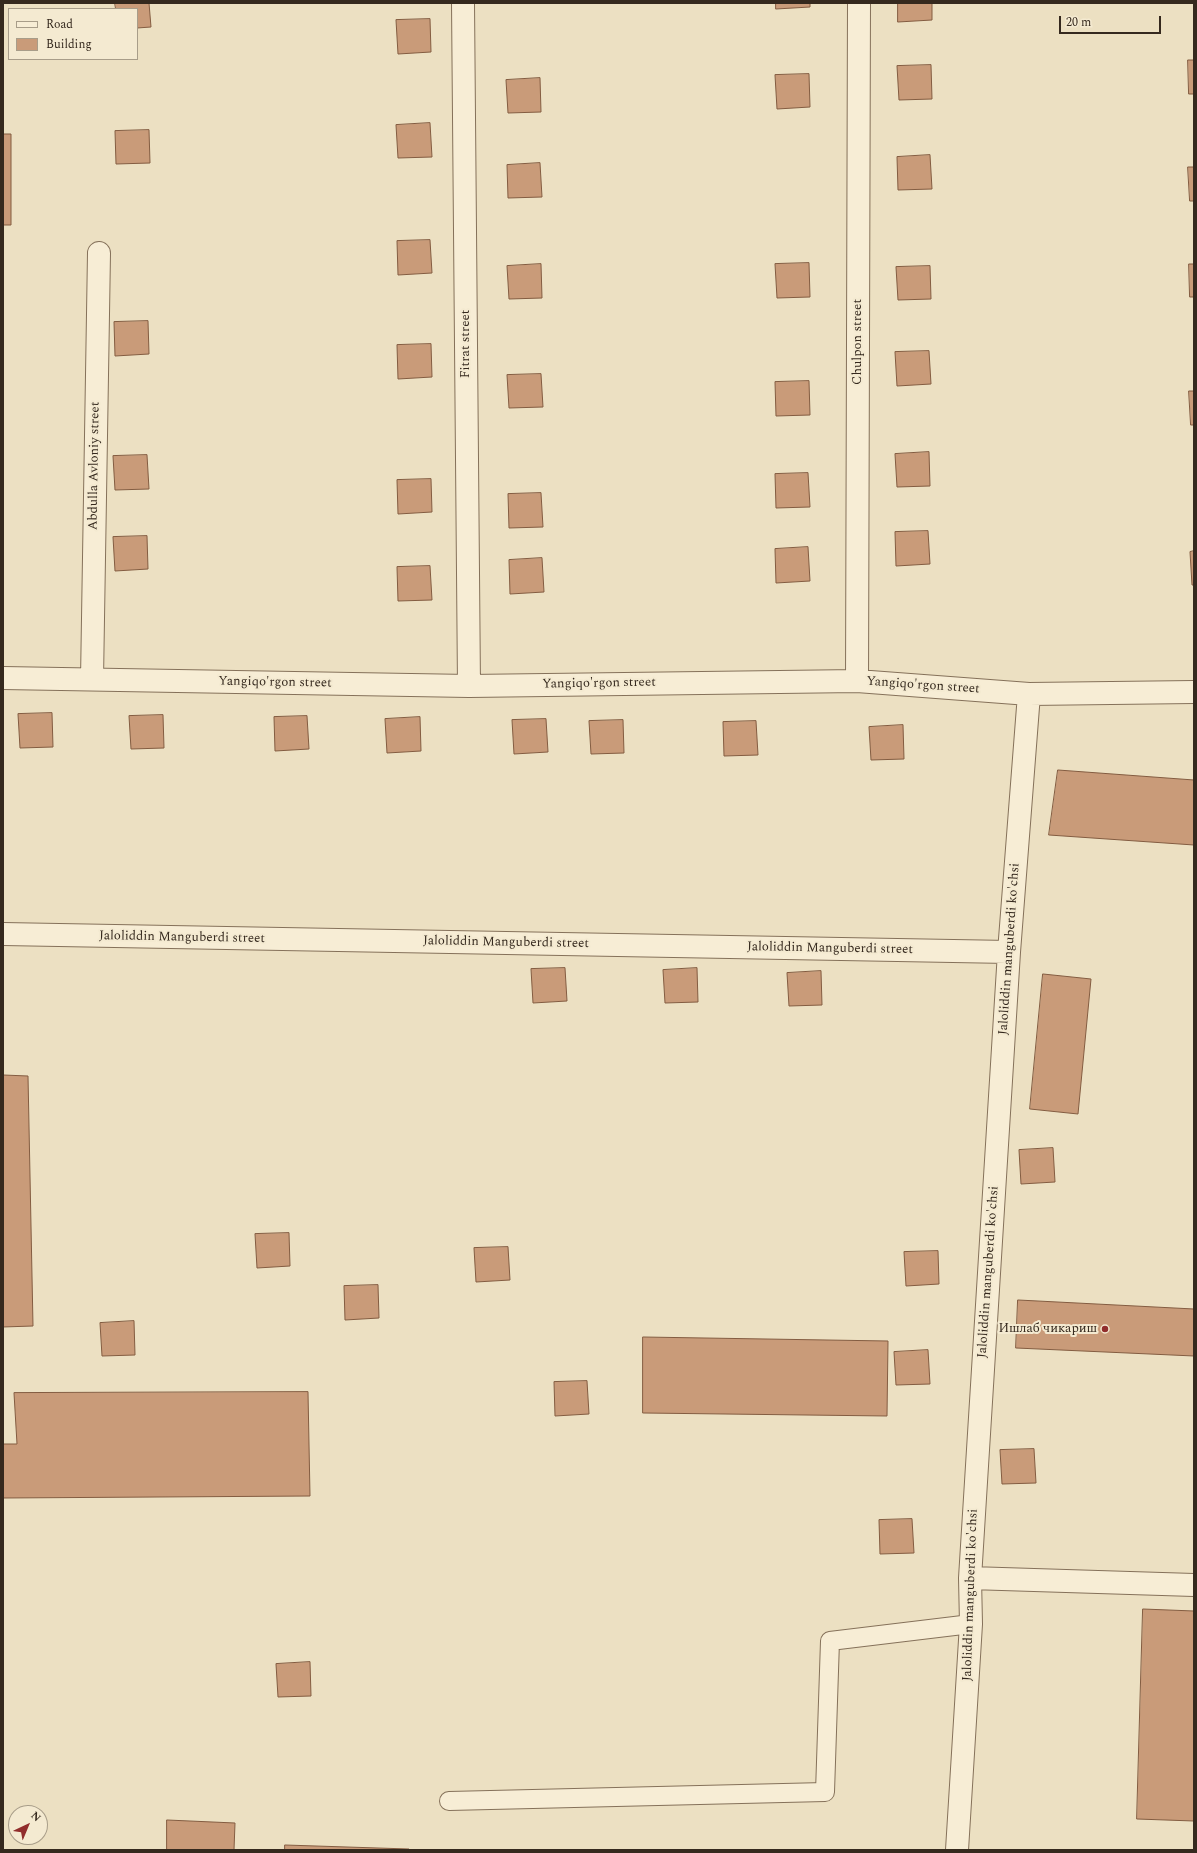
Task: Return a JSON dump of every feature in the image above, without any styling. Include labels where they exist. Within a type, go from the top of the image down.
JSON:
[{"type":"street","name":"Fitrat street","points":[[463,3],[468,686]]},
{"type":"street","name":"Chulpon street","points":[[857,682],[859,3]]},
{"type":"street","name":"Abdulla Avloniy street","points":[[92,679],[99,253]]},
{"type":"street","name":"Yangiqo'rgon street","points":[[3,678],[468,686],[857,682],[1028,694],[1194,692]]},
{"type":"street","name":"Jaloliddin manguberdi ko'chsi","points":[[957,1850],[971,1624],[970,1578],[1028,694]]},
{"type":"street","name":"Jaloliddin Manguberdi street","points":[[3,934],[1010,952]]},
{"type":"street","points":[[970,1578],[1194,1585]]},
{"type":"lane","points":[[449,1801],[825,1792],[830,1641],[971,1624]]},
{"type":"building","points":[[115,3],[149,3],[151,27],[138,28],[138,8],[116,8]]},
{"type":"building","points":[[776,3],[810,3],[810,7],[776,9]]},
{"type":"building","points":[[898,3],[932,3],[932,20],[898,22]]},
{"type":"building","points":[[430,19],[431,52],[398,54],[396,20]]},
{"type":"building","points":[[1188,60],[1194,60],[1194,94],[1189,94]]},
{"type":"building","points":[[931,65],[932,99],[899,100],[897,66]]},
{"type":"building","points":[[809,74],[810,107],[777,109],[775,75]]},
{"type":"building","points":[[540,78],[541,112],[508,113],[506,80]]},
{"type":"building","points":[[430,123],[432,157],[398,158],[396,125]]},
{"type":"building","points":[[149,130],[150,163],[116,164],[115,131]]},
{"type":"building","points":[[3,134],[11,134],[11,225],[3,225]]},
{"type":"building","points":[[930,155],[932,189],[898,190],[897,157]]},
{"type":"building","points":[[540,163],[542,197],[508,198],[507,165]]},
{"type":"building","points":[[1188,167],[1194,167],[1194,201],[1190,201]]},
{"type":"building","points":[[430,240],[432,273],[398,275],[397,241]]},
{"type":"building","points":[[809,263],[810,297],[777,298],[775,264]]},
{"type":"building","points":[[541,264],[542,298],[509,299],[507,266]]},
{"type":"building","points":[[1189,264],[1194,264],[1194,297],[1190,297]]},
{"type":"building","points":[[930,266],[931,299],[898,300],[896,267]]},
{"type":"building","points":[[148,321],[149,354],[115,356],[114,322]]},
{"type":"building","points":[[431,344],[432,377],[398,379],[397,345]]},
{"type":"building","points":[[929,351],[931,384],[897,386],[895,352]]},
{"type":"building","points":[[541,374],[543,407],[509,408],[507,375]]},
{"type":"building","points":[[809,381],[810,415],[776,416],[775,382]]},
{"type":"building","points":[[1189,391],[1194,391],[1194,425],[1191,425]]},
{"type":"building","points":[[929,452],[930,486],[897,487],[895,454]]},
{"type":"building","points":[[147,455],[149,489],[115,490],[113,456]]},
{"type":"building","points":[[808,473],[810,507],[776,508],[775,474]]},
{"type":"building","points":[[431,479],[432,512],[398,514],[397,480]]},
{"type":"building","points":[[541,493],[543,527],[509,528],[508,494]]},
{"type":"building","points":[[928,531],[930,564],[896,566],[895,532]]},
{"type":"building","points":[[147,536],[148,569],[115,571],[113,537]]},
{"type":"building","points":[[808,547],[810,581],[776,583],[775,549]]},
{"type":"building","points":[[1194,551],[1194,585],[1192,585],[1190,552]]},
{"type":"building","points":[[542,558],[544,592],[510,594],[509,560]]},
{"type":"building","points":[[430,566],[432,600],[398,601],[397,567]]},
{"type":"building","points":[[52,713],[53,747],[20,748],[18,714]]},
{"type":"building","points":[[163,715],[164,748],[131,749],[129,716]]},
{"type":"building","points":[[307,716],[309,749],[275,751],[274,717]]},
{"type":"building","points":[[420,717],[421,751],[387,753],[385,719]]},
{"type":"building","points":[[546,719],[548,752],[514,754],[512,720]]},
{"type":"building","points":[[623,720],[624,753],[591,754],[589,721]]},
{"type":"building","points":[[756,721],[758,755],[724,756],[723,722]]},
{"type":"building","points":[[903,725],[904,759],[871,760],[869,727]]},
{"type":"building","points":[[1058,770],[1194,780],[1194,845],[1049,835]]},
{"type":"building","points":[[565,968],[567,1001],[533,1003],[531,969]]},
{"type":"building","points":[[697,968],[698,1002],[665,1003],[663,970]]},
{"type":"building","points":[[821,971],[822,1005],[789,1006],[787,973]]},
{"type":"building","points":[[1043,974],[1091,979],[1078,1114],[1030,1109]]},
{"type":"building","points":[[3,1075],[28,1076],[33,1326],[3,1327]]},
{"type":"building","points":[[1053,1148],[1055,1182],[1021,1184],[1019,1150]]},
{"type":"building","points":[[289,1233],[290,1266],[257,1268],[255,1234]]},
{"type":"building","points":[[508,1247],[510,1280],[476,1282],[474,1248]]},
{"type":"building","points":[[938,1251],[939,1284],[906,1286],[904,1252]]},
{"type":"building","points":[[378,1285],[379,1318],[345,1320],[344,1286]]},
{"type":"building","name":"Ишлаб чикариш","points":[[1018,1300],[1194,1309],[1194,1356],[1016,1348]]},
{"type":"building","points":[[134,1321],[135,1355],[102,1356],[100,1323]]},
{"type":"building","points":[[643,1337],[888,1341],[887,1416],[643,1413]]},
{"type":"building","points":[[928,1350],[930,1384],[896,1385],[894,1352]]},
{"type":"building","points":[[587,1381],[589,1414],[555,1416],[554,1382]]},
{"type":"building","points":[[308,1392],[310,1496],[3,1498],[3,1444],[17,1444],[14,1393]]},
{"type":"building","points":[[1034,1449],[1036,1483],[1002,1484],[1000,1450]]},
{"type":"building","points":[[912,1519],[914,1553],[880,1554],[879,1520]]},
{"type":"building","points":[[1143,1609],[1194,1611],[1194,1821],[1137,1819]]},
{"type":"building","points":[[310,1662],[311,1696],[278,1697],[276,1664]]},
{"type":"building","points":[[167,1820],[235,1823],[234,1850],[167,1850]]},
{"type":"building","points":[[285,1845],[409,1849],[409,1850],[285,1850]]},
{"type":"place","name":"Ишлаб чикариш","points":[[1105,1329]]}]
